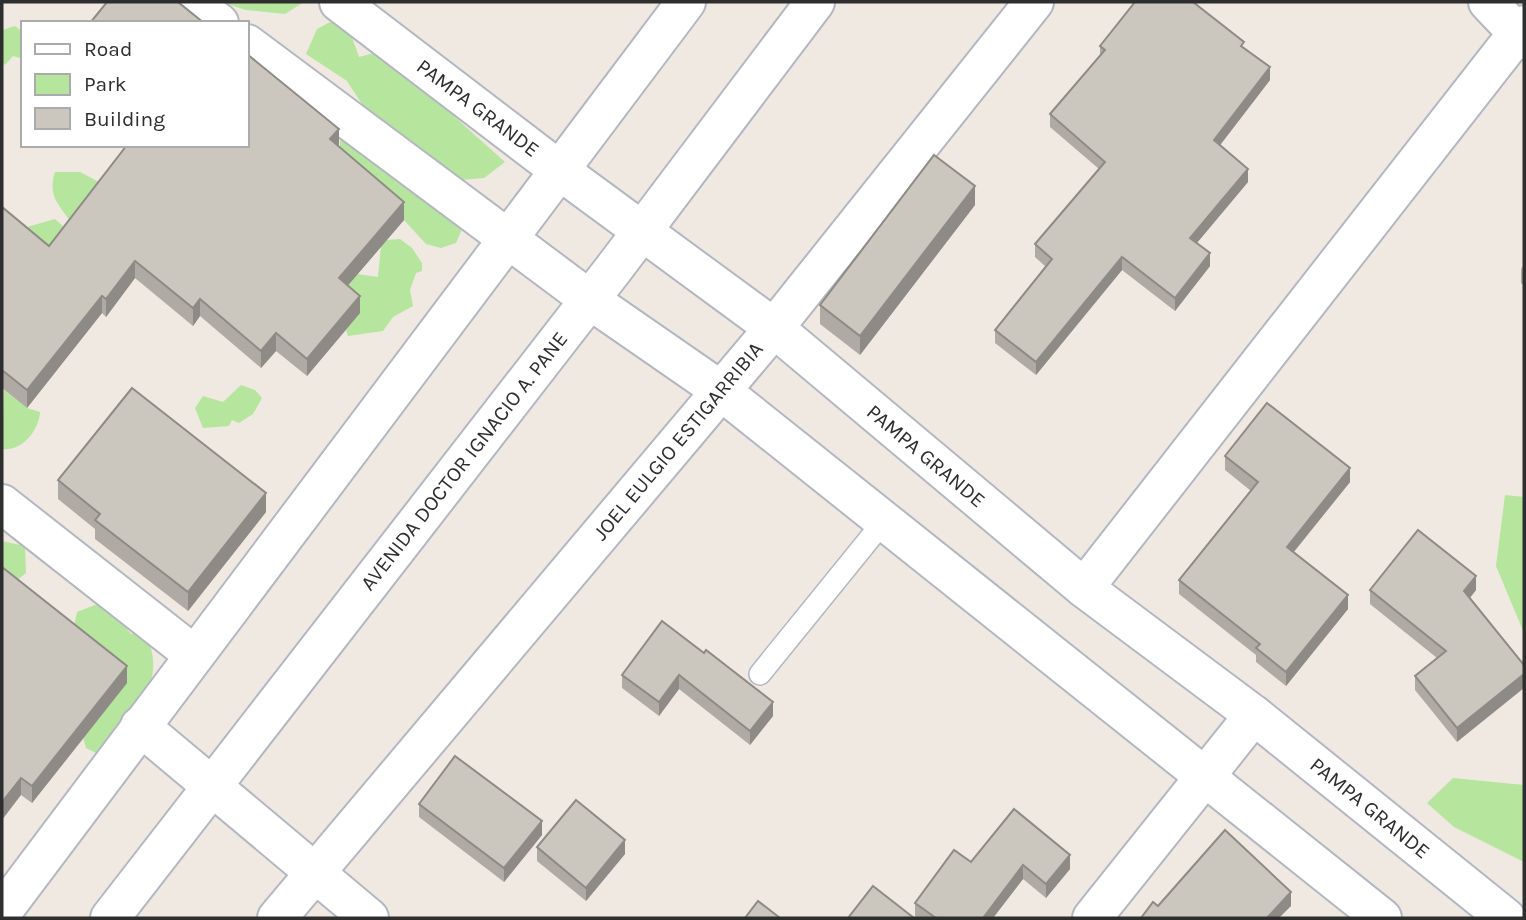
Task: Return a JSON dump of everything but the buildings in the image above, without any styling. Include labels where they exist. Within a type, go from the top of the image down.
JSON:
[{"type":"street","points":[[191,2],[216,21]]},
{"type":"street","name":"PAMPA GRANDE","points":[[339,2],[559,170],[774,328],[1084,588],[1254,715],[1506,918]]},
{"type":"street","points":[[2,912],[193,654],[686,2]]},
{"type":"street","name":"AVENIDA DOCTOR IGNACIO A. PANE","points":[[110,918],[590,300],[815,2]]},
{"type":"street","name":"JOEL EULGIO ESTIGARRIBIA","points":[[277,918],[774,328],[1034,2]]},
{"type":"street","points":[[1084,588],[1522,33],[1488,2]]},
{"type":"street","points":[[248,45],[590,300],[720,390],[1382,918]]},
{"type":"street","points":[[2,504],[193,654]]},
{"type":"street","points":[[1092,918],[1254,715]]},
{"type":"street","points":[[140,726],[369,918]]},
{"type":"lane","points":[[760,674],[884,521]]},
{"type":"green space","points":[[221,2],[304,2],[285,14],[246,10]]},
{"type":"green space","points":[[344,15],[359,57],[393,48],[400,68],[505,162],[484,178],[448,181],[379,130],[347,81],[306,54],[317,29]]},
{"type":"green space","points":[[15,26],[21,30],[21,58],[13,56],[5,65],[2,62],[2,30]]},
{"type":"green space","points":[[340,133],[465,222],[456,243],[441,248],[426,244],[404,220],[332,158],[340,145]]},
{"type":"green space","points":[[55,172],[80,172],[99,182],[72,224],[54,194]]},
{"type":"green space","points":[[2,210],[27,227],[55,219],[65,228],[57,254]]},
{"type":"green space","points":[[400,239],[412,248],[422,263],[422,271],[416,273],[410,290],[413,306],[393,317],[383,331],[348,336],[346,330],[360,313],[348,286],[357,274],[378,277],[381,246],[387,240]]},
{"type":"green space","points":[[241,385],[255,390],[262,398],[253,414],[239,423],[232,420],[229,426],[203,428],[195,408],[203,396],[223,402]]},
{"type":"green space","points":[[4,390],[27,408],[40,412],[36,426],[28,438],[9,449],[2,449]]},
{"type":"green space","points":[[1505,495],[1524,497],[1524,633],[1496,566]]},
{"type":"green space","points":[[2,541],[25,546],[26,573],[16,581],[2,576]]},
{"type":"green space","points":[[105,601],[131,634],[145,632],[152,651],[153,669],[143,699],[98,754],[86,748],[82,734],[113,701],[112,686],[74,626],[77,612]]},
{"type":"green space","points":[[1453,778],[1524,785],[1524,862],[1454,827],[1427,803]]}]
